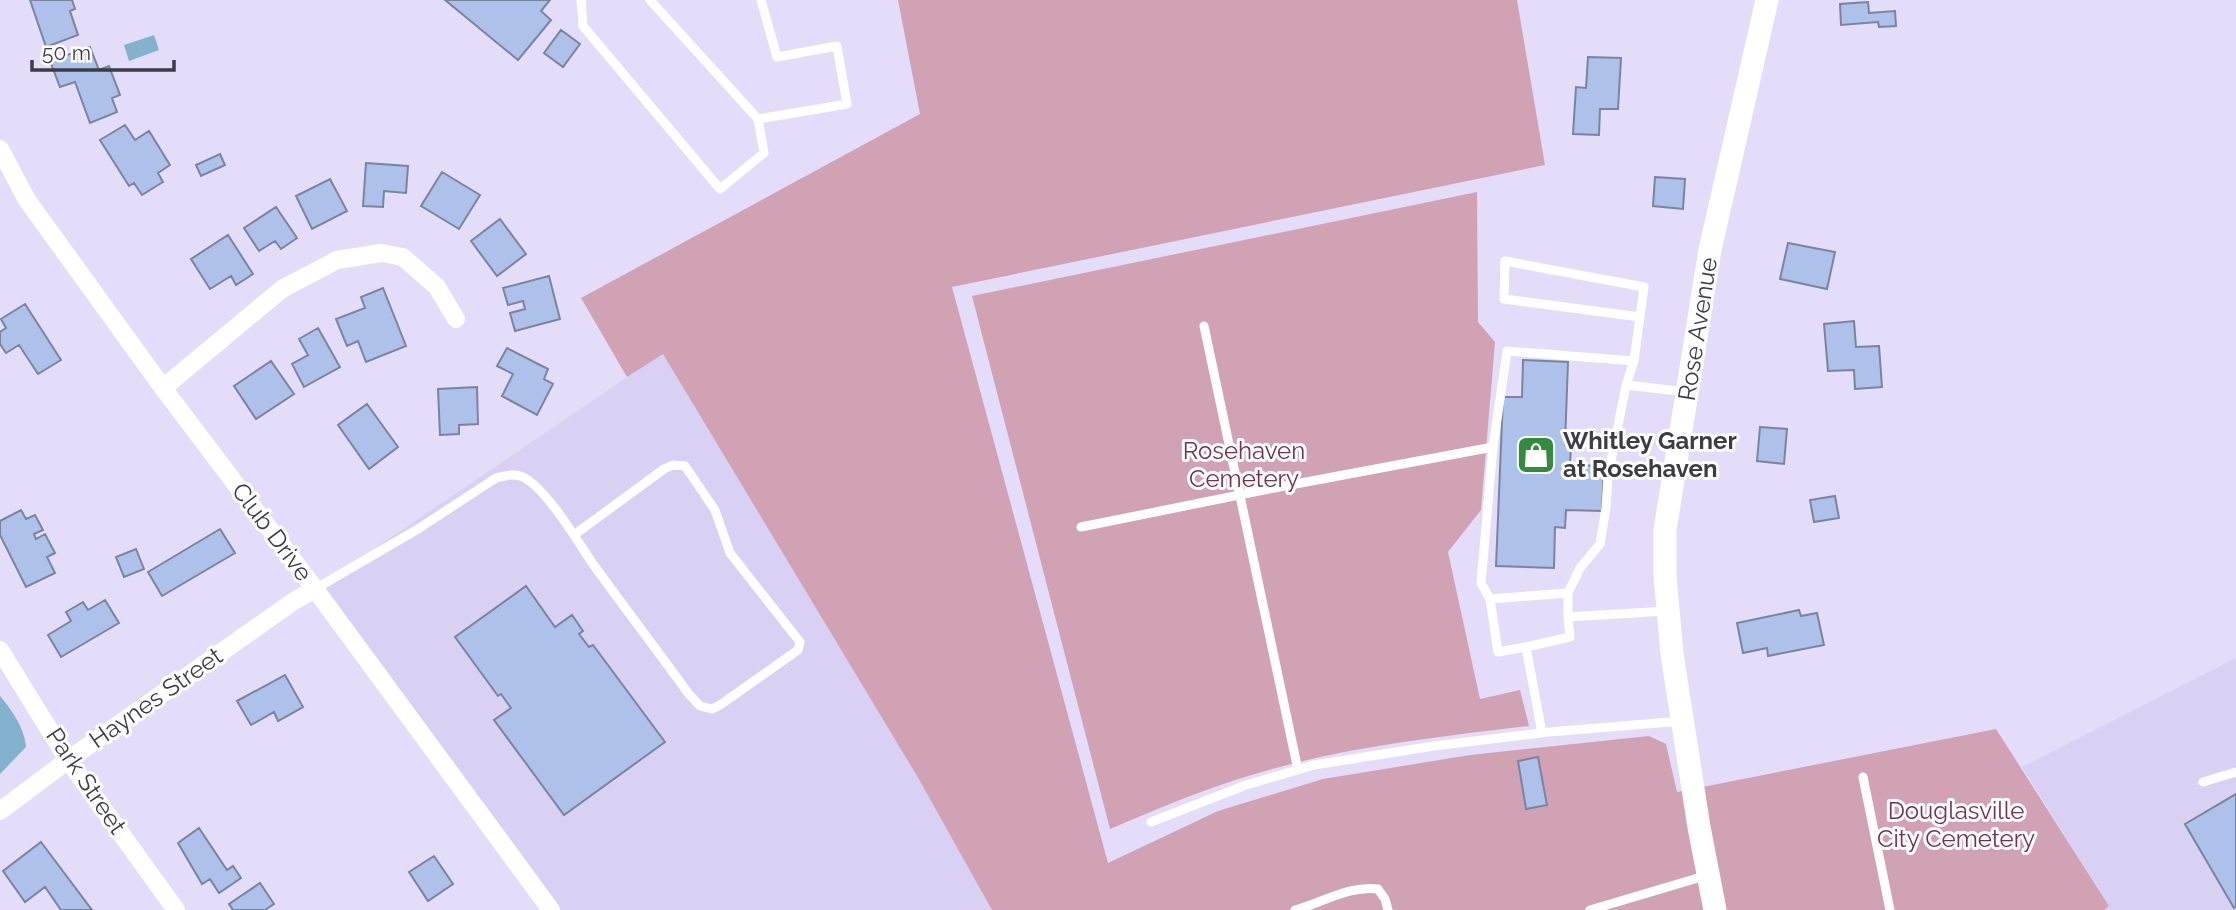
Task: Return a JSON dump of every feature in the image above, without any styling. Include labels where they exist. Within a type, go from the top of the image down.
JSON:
[{"type":"street","name":"Rose Avenue","points":[[1715,910],[1672,654],[1665,576],[1665,530],[1710,250],[1767,0]]},
{"type":"street","name":"Club Drive","points":[[0,149],[27,200],[163,388],[551,910]]},
{"type":"street","points":[[163,388],[282,289],[337,260],[381,253],[403,257],[437,287],[456,319]]},
{"type":"street","name":"Haynes Street","points":[[0,811],[68,760],[315,589]]},
{"type":"street","name":"Park Street","points":[[0,650],[68,760],[176,910]]},
{"type":"lane","points":[[581,0],[583,26],[720,189],[764,153],[758,120],[650,0]]},
{"type":"lane","points":[[758,120],[847,104],[837,46],[777,57],[761,0]]},
{"type":"lane","points":[[1634,361],[1507,351],[1493,447],[1481,583],[1490,599],[1498,652],[1570,638],[1568,593],[1580,568],[1600,544],[1608,476],[1626,386],[1634,361],[1640,317],[1644,287],[1505,261],[1504,299],[1640,317]]},
{"type":"lane","points":[[1204,326],[1298,770]]},
{"type":"lane","points":[[1626,386],[1688,393]]},
{"type":"lane","points":[[1081,527],[1493,447]]},
{"type":"lane","points":[[315,589],[418,529],[496,478],[511,475],[522,477],[529,482],[551,504],[700,706],[712,709],[795,654],[800,646],[800,642],[782,617],[730,553],[715,510],[685,466],[673,465],[664,469],[574,535]]},
{"type":"lane","points":[[1490,599],[1568,593]]},
{"type":"lane","points":[[1568,617],[1668,611]]},
{"type":"lane","points":[[1526,647],[1542,733]]},
{"type":"lane","points":[[1151,822],[1246,785],[1314,765],[1434,746],[1683,720]]},
{"type":"lane","points":[[2203,782],[2236,772]]},
{"type":"lane","points":[[1863,777],[1890,910]]},
{"type":"lane","points":[[1590,910],[1708,875]]},
{"type":"lane","points":[[1295,910],[1355,889],[1369,888],[1378,889],[1388,910]]},
{"type":"shaded area","points":[[663,353],[917,776],[992,910],[551,910],[315,589]]},
{"type":"shaded area","points":[[2236,658],[2236,910],[2104,910],[2109,906],[2022,767]]},
{"type":"green space","name":"Douglasville City Cemetery","points":[[898,0],[1517,0],[1545,165],[952,287],[1108,863],[1218,811],[1323,779],[1470,755],[1649,736],[1666,744],[1677,792],[1996,729],[2109,906],[2104,910],[992,910],[917,776],[663,354],[627,377],[581,298],[920,114]]},
{"type":"green space","name":"Rosehaven Cemetery","points":[[1477,192],[1478,322],[1495,342],[1481,510],[1448,552],[1480,699],[1520,690],[1529,726],[1391,744],[1289,765],[1200,792],[1110,829],[972,296]]},
{"type":"water","points":[[154,35],[159,50],[129,61],[124,45]]},
{"type":"water","points":[[0,696],[17,720],[26,747],[0,774]]},
{"type":"building","points":[[30,0],[72,0],[75,9],[70,11],[78,35],[46,47]]},
{"type":"building","points":[[445,0],[550,0],[541,11],[551,20],[518,60]]},
{"type":"building","points":[[1868,2],[1869,13],[1895,11],[1896,26],[1879,27],[1878,22],[1841,25],[1840,4]]},
{"type":"building","points":[[561,30],[580,44],[563,67],[544,53]]},
{"type":"building","points":[[90,47],[99,70],[109,66],[120,95],[112,98],[117,112],[90,123],[75,82],[60,87],[50,61]]},
{"type":"building","points":[[1588,57],[1621,58],[1618,109],[1600,109],[1599,135],[1573,134],[1576,87],[1586,88]]},
{"type":"building","points":[[125,125],[135,140],[149,131],[170,165],[158,173],[163,182],[142,195],[134,183],[129,186],[100,140]]},
{"type":"building","points":[[220,154],[225,165],[201,176],[196,165]]},
{"type":"building","points":[[366,163],[408,166],[406,193],[384,191],[383,207],[363,206]]},
{"type":"building","points":[[442,172],[480,195],[459,229],[421,206]]},
{"type":"building","points":[[1655,177],[1685,179],[1683,209],[1653,206]]},
{"type":"building","points":[[330,179],[347,211],[312,229],[296,196]]},
{"type":"building","points":[[276,207],[297,238],[281,249],[275,241],[259,251],[244,228]]},
{"type":"building","points":[[500,219],[526,254],[497,276],[471,241]]},
{"type":"building","points":[[228,235],[253,274],[236,285],[231,276],[210,289],[191,259]]},
{"type":"building","points":[[1788,243],[1835,252],[1827,289],[1780,279]]},
{"type":"building","points":[[549,276],[560,319],[515,331],[510,313],[525,309],[523,301],[508,305],[503,288]]},
{"type":"building","points":[[383,288],[406,346],[366,362],[358,341],[347,346],[336,319],[365,308],[361,297]]},
{"type":"building","points":[[25,304],[61,360],[38,374],[19,345],[6,353],[0,344],[0,332],[6,328],[1,319]]},
{"type":"building","points":[[1854,321],[1856,347],[1879,346],[1882,387],[1855,389],[1854,370],[1828,371],[1824,324]]},
{"type":"building","points":[[318,328],[340,367],[304,387],[292,364],[308,355],[299,339]]},
{"type":"building","points":[[507,348],[548,369],[544,379],[553,384],[537,415],[502,396],[513,374],[497,366]]},
{"type":"building","name":"Whitley Garner at Rosehaven","points":[[1523,360],[1568,362],[1565,444],[1571,445],[1570,465],[1604,466],[1602,511],[1566,510],[1565,528],[1555,527],[1554,568],[1496,566],[1503,397],[1522,397]]},
{"type":"building","points":[[271,361],[294,394],[256,419],[234,386]]},
{"type":"building","points":[[477,387],[478,424],[459,425],[459,434],[440,435],[438,389]]},
{"type":"building","points":[[367,404],[398,447],[369,469],[338,425]]},
{"type":"building","points":[[1760,427],[1787,429],[1784,464],[1757,461]]},
{"type":"building","points":[[1835,496],[1839,518],[1814,522],[1810,500]]},
{"type":"building","points":[[21,510],[26,519],[35,515],[43,530],[34,534],[36,539],[45,534],[55,553],[47,557],[55,573],[26,587],[0,535],[0,521]]},
{"type":"building","points":[[220,529],[235,553],[162,596],[148,572]]},
{"type":"building","points":[[136,549],[144,569],[124,577],[116,557]]},
{"type":"building","points":[[526,586],[555,627],[572,615],[583,631],[579,634],[589,647],[593,645],[665,742],[564,815],[494,720],[511,708],[501,694],[498,696],[455,637]]},
{"type":"building","points":[[105,600],[119,623],[61,657],[48,635],[71,621],[66,612],[83,602],[88,610]]},
{"type":"building","points":[[1799,610],[1801,616],[1817,613],[1824,645],[1768,656],[1767,648],[1743,653],[1737,623]]},
{"type":"building","points":[[285,675],[303,707],[278,721],[274,712],[251,725],[237,701]]},
{"type":"building","points":[[1538,757],[1547,805],[1526,809],[1518,761]]},
{"type":"building","points":[[2236,794],[2236,907],[2234,908],[2185,824]]},
{"type":"building","points":[[199,828],[227,870],[233,866],[241,878],[219,893],[210,879],[202,884],[178,843]]},
{"type":"building","points":[[41,842],[92,910],[61,910],[45,887],[25,902],[3,871]]},
{"type":"building","points":[[434,856],[453,884],[428,901],[409,872]]},
{"type":"building","points":[[260,883],[274,904],[265,910],[233,910],[229,904]]},
{"type":"place","name":"Whitley Garner at Rosehaven","points":[[1536,455]]}]
